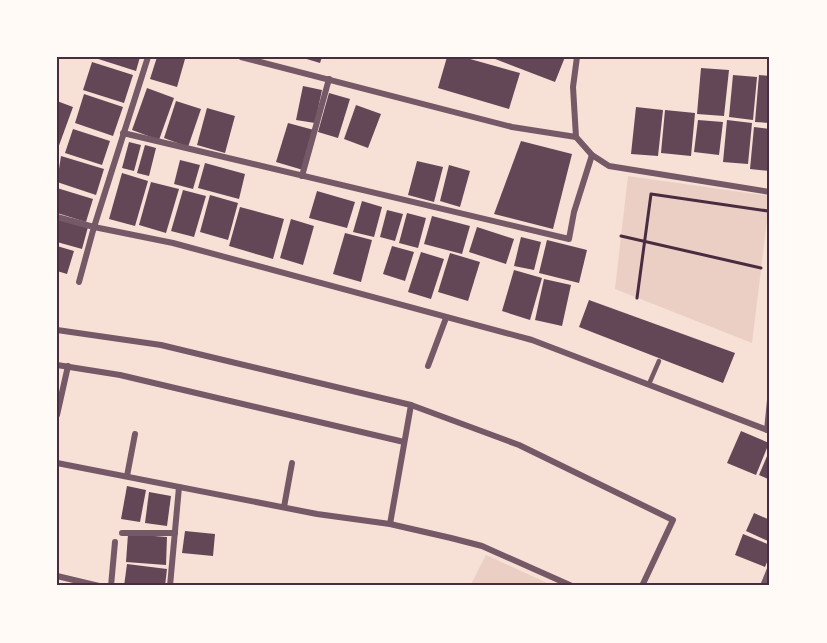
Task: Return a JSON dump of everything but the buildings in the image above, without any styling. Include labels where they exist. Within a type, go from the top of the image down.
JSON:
[{"type":"street","points":[[79,282],[148,57]]},
{"type":"street","points":[[241,57],[512,127],[576,137]]},
{"type":"street","points":[[577,57],[573,87],[576,137],[592,155],[609,166],[770,192]]},
{"type":"street","points":[[302,176],[329,80]]},
{"type":"street","points":[[123,133],[569,239],[574,212],[592,155]]},
{"type":"street","points":[[57,217],[173,243],[532,340],[769,431],[770,400]]},
{"type":"street","points":[[428,366],[446,318]]},
{"type":"street","points":[[57,330],[161,345],[411,405],[519,445],[674,520],[642,586]]},
{"type":"street","points":[[57,365],[120,375],[404,442]]},
{"type":"street","points":[[57,415],[68,366]]},
{"type":"street","points":[[390,524],[411,405]]},
{"type":"street","points":[[127,476],[135,434]]},
{"type":"street","points":[[57,463],[285,507],[390,524],[482,546],[572,586]]},
{"type":"street","points":[[285,507],[292,463]]},
{"type":"street","points":[[170,586],[179,487]]},
{"type":"street","points":[[122,533],[175,532]]},
{"type":"street","points":[[111,586],[116,542]]},
{"type":"street","points":[[764,586],[770,568]]},
{"type":"street","points":[[57,576],[99,586]]},
{"type":"lane","points":[[649,384],[659,361]]},
{"type":"path","points":[[637,298],[651,194],[768,211]]},
{"type":"path","points":[[621,236],[761,268]]},
{"type":"shaded area","points":[[628,176],[770,196],[752,343],[615,289]]},
{"type":"shaded area","points":[[486,555],[554,586],[470,586]]}]
